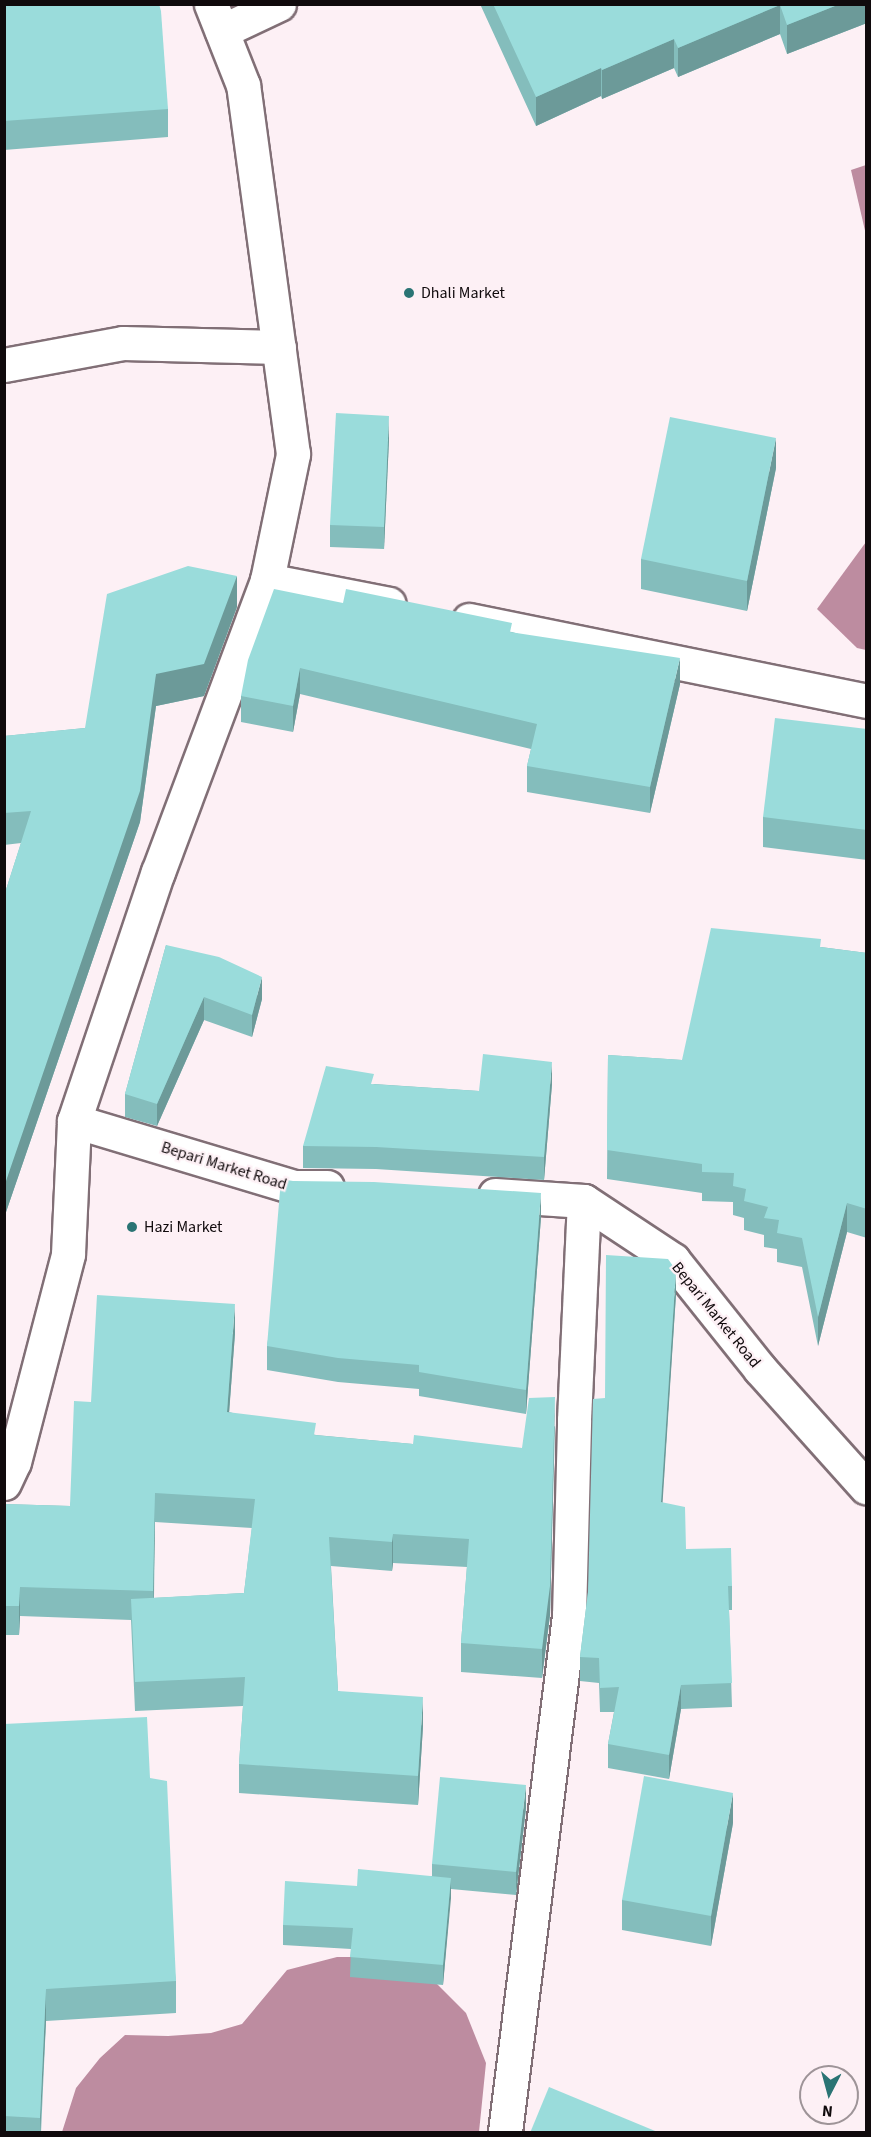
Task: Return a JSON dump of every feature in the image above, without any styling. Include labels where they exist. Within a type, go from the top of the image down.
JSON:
[{"type":"street","points":[[4,1483],[14,1462],[69,1254],[74,1121],[158,872],[267,580],[293,454],[243,85],[216,18],[279,4]]},
{"type":"street","points":[[4,365],[123,343],[279,347]]},
{"type":"street","points":[[267,580],[867,701]]},
{"type":"street","name":"Bepari Market Road","points":[[74,1121],[294,1186],[352,1188]]},
{"type":"street","points":[[465,1194],[584,1201],[574,1420],[569,1616],[505,2133]]},
{"type":"street","name":"Bepari Market Road","points":[[584,1201],[673,1260],[760,1370],[867,1487]]},
{"type":"shaded area","points":[[866,165],[866,235],[851,170]]},
{"type":"shaded area","points":[[866,542],[866,650],[857,648],[817,609]]},
{"type":"shaded area","points":[[337,1957],[385,1957],[434,1981],[466,2013],[486,2063],[479,2132],[62,2132],[76,2088],[100,2058],[125,2035],[168,2036],[211,2033],[242,2024],[287,1970]]},
{"type":"building","points":[[4,4],[159,4],[168,109],[4,121]]},
{"type":"building","points":[[493,4],[840,4],[787,25],[780,5],[678,48],[674,39],[536,97]]},
{"type":"building","points":[[336,413],[389,416],[384,527],[330,525]]},
{"type":"building","points":[[670,417],[776,438],[747,581],[641,559]]},
{"type":"building","points":[[188,566],[237,576],[204,664],[156,674],[140,791],[5,1184],[4,896],[31,811],[4,813],[4,736],[85,728],[107,594]]},
{"type":"building","points":[[274,589],[343,603],[346,589],[512,623],[510,632],[680,658],[650,787],[527,766],[537,724],[300,668],[293,706],[241,696],[248,660]]},
{"type":"building","points":[[775,718],[867,729],[867,830],[763,817]]},
{"type":"building","points":[[711,928],[821,939],[820,947],[867,953],[867,1209],[847,1203],[818,1317],[802,1238],[777,1233],[779,1220],[764,1218],[768,1207],[744,1201],[746,1189],[733,1186],[734,1173],[702,1172],[702,1164],[607,1150],[608,1055],[682,1060]]},
{"type":"building","points":[[166,945],[219,957],[262,977],[252,1015],[204,997],[157,1104],[125,1094]]},
{"type":"building","points":[[483,1054],[552,1062],[544,1157],[376,1147],[303,1146],[326,1066],[374,1074],[371,1084],[479,1091]]},
{"type":"building","points":[[281,1179],[374,1182],[541,1193],[526,1390],[419,1372],[419,1365],[338,1358],[267,1346]]},
{"type":"building","points":[[606,1255],[668,1259],[676,1270],[661,1502],[685,1507],[686,1549],[731,1548],[732,1586],[728,1586],[732,1683],[681,1685],[669,1755],[608,1744],[619,1687],[600,1688],[599,1658],[580,1657],[588,1592],[593,1399],[605,1398]]},
{"type":"building","points":[[97,1295],[235,1304],[227,1412],[316,1423],[314,1435],[413,1444],[414,1435],[522,1448],[529,1398],[555,1397],[550,1586],[542,1649],[461,1643],[469,1539],[393,1534],[392,1542],[329,1537],[338,1691],[423,1697],[418,1776],[239,1764],[245,1677],[135,1682],[131,1599],[244,1593],[255,1499],[155,1493],[153,1591],[20,1587],[19,1606],[4,1606],[4,1504],[70,1506],[74,1401],[91,1402]]},
{"type":"building","points":[[147,1717],[150,1778],[167,1781],[176,1981],[46,1989],[40,2118],[4,2116],[4,1724]]},
{"type":"building","points":[[644,1776],[733,1793],[711,1916],[622,1900]]},
{"type":"building","points":[[440,1777],[526,1785],[516,1872],[432,1864]]},
{"type":"building","points":[[358,1869],[451,1878],[443,1965],[350,1957],[353,1928],[283,1925],[285,1881],[357,1886]]},
{"type":"building","points":[[549,2087],[660,2133],[530,2133]]},
{"type":"place","name":"Dhali Market","points":[[409,293]]},
{"type":"place","name":"Hazi Market","points":[[132,1227]]}]
